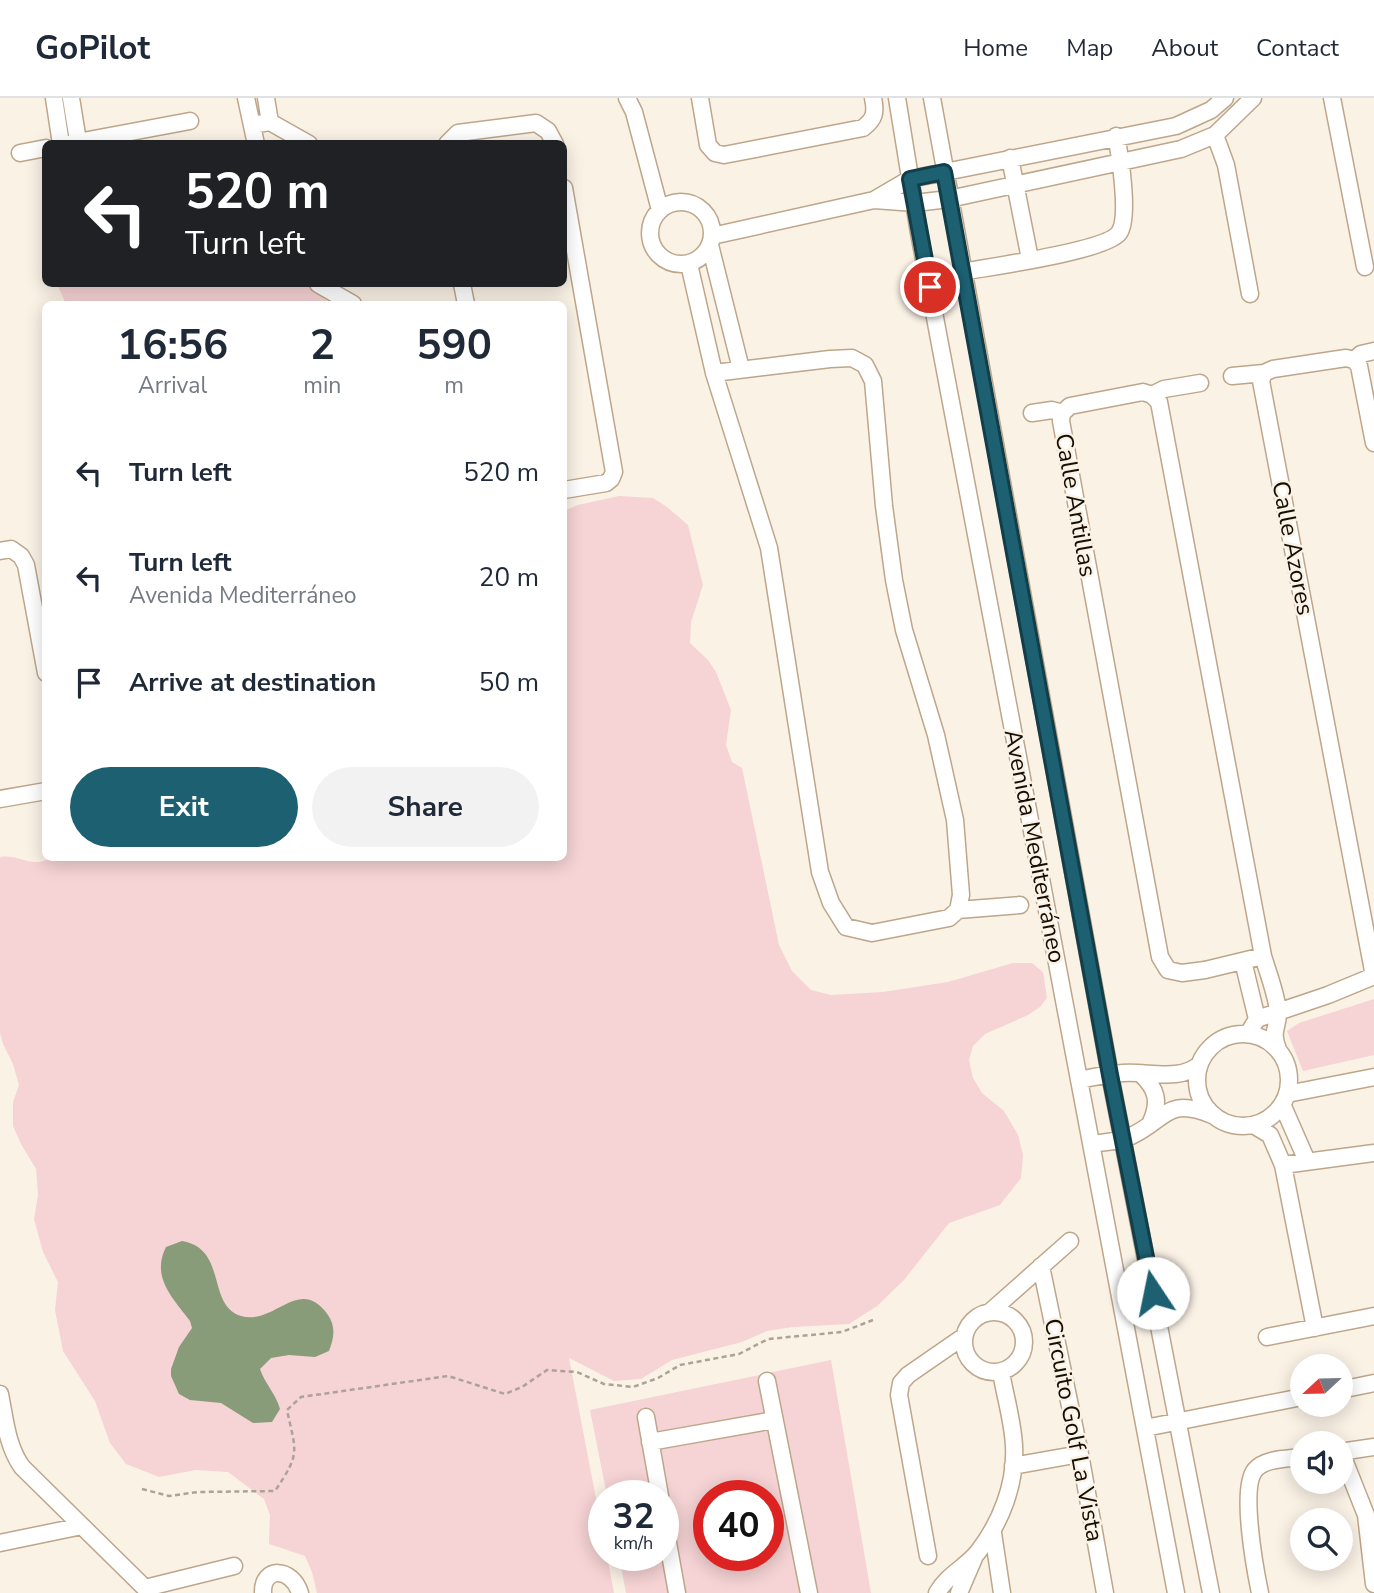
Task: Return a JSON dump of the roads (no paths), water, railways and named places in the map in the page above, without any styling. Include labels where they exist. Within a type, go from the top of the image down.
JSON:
[{"type":"street","points":[[54,98],[60,140]]},
{"type":"street","points":[[71,98],[73,140]]},
{"type":"street","points":[[246,98],[255,140]]},
{"type":"street","points":[[266,98],[270,122]]},
{"type":"street","points":[[627,98],[634,112],[660,210]]},
{"type":"street","points":[[699,98],[708,145],[715,153],[724,155],[863,128],[873,121],[876,110],[873,98]]},
{"type":"street","name":"Avenida Mediterráneo","points":[[897,98],[1176,1593]]},
{"type":"street","name":"Avenida Mediterráneo","points":[[932,98],[1110,1075],[1210,1593]]},
{"type":"street","points":[[874,200],[915,203],[949,199],[1181,149],[1215,135],[1253,98]]},
{"type":"street","points":[[1332,98],[1365,267]]},
{"type":"street","points":[[711,241],[874,200],[910,179],[1177,126],[1210,110],[1221,99]]},
{"type":"street","points":[[84,140],[190,121]]},
{"type":"street","points":[[252,125],[270,122],[302,140]]},
{"type":"street","points":[[451,140],[458,134],[536,123],[548,131],[553,140]]},
{"type":"street","points":[[1215,135],[1226,165],[1250,293]]},
{"type":"street","points":[[962,272],[1074,251],[1110,241],[1120,232],[1124,218],[1121,163],[1116,136]]},
{"type":"street","points":[[1075,145],[1080,172]]},
{"type":"street","points":[[20,153],[42,149]]},
{"type":"street","points":[[1010,158],[1030,259]]},
{"type":"street","points":[[711,241],[705,254],[689,264],[680,265],[665,260],[653,248],[650,232],[654,217],[660,210],[676,202],[695,205],[708,218],[741,369]]},
{"type":"street","points":[[567,205],[614,472],[606,483],[567,490]]},
{"type":"street","points":[[689,264],[713,373],[769,548],[820,872],[831,904],[846,927],[872,933],[949,918],[958,910],[1020,905]]},
{"type":"street","points":[[323,287],[348,301]]},
{"type":"street","points":[[1354,360],[1361,354],[1374,351]]},
{"type":"street","points":[[713,373],[852,358],[865,365],[873,381],[884,506],[894,580],[907,642],[936,735],[955,820],[961,895],[958,910]]},
{"type":"street","points":[[1232,376],[1346,358],[1354,360],[1359,366],[1374,443]]},
{"type":"street","name":"Calle Azores","points":[[1264,373],[1261,381],[1367,898],[1374,976]]},
{"type":"street","name":"Calle Antillas","points":[[1200,383],[1164,389],[1152,395],[1143,392],[1070,406],[1062,412],[1061,421],[1160,957],[1168,970],[1182,973],[1263,956]]},
{"type":"street","points":[[1152,395],[1159,402],[1263,956],[1278,1012],[1273,1039],[1288,1070],[1285,1099],[1307,1161]]},
{"type":"street","points":[[1032,413],[1052,410],[1062,412]]},
{"type":"street","points":[[0,551],[11,549],[21,556],[26,565],[42,651]]},
{"type":"street","points":[[0,799],[42,792]]},
{"type":"street","points":[[1242,961],[1257,1019]]},
{"type":"street","points":[[1248,1034],[1257,1019],[1374,976]]},
{"type":"street","points":[[1079,1080],[1110,1075],[1183,1073],[1193,1070],[1218,1040],[1238,1034],[1248,1034],[1269,1041],[1278,1049]]},
{"type":"street","points":[[1199,1064],[1196,1080],[1198,1093],[1212,1115]]},
{"type":"street","points":[[1141,1073],[1154,1088],[1157,1097],[1157,1109],[1151,1122]]},
{"type":"street","points":[[1255,1126],[1271,1117],[1285,1099],[1374,1077]]},
{"type":"street","points":[[1092,1144],[1124,1139],[1172,1109],[1187,1107],[1231,1125],[1255,1126],[1270,1135],[1283,1165],[1315,1328]]},
{"type":"street","points":[[1283,1165],[1374,1153]]},
{"type":"street","points":[[959,1593],[974,1558],[993,1533],[1009,1493],[1014,1445],[1000,1371],[990,1372],[973,1364],[964,1347],[964,1337],[972,1319],[991,1311],[1070,1241]]},
{"type":"street","name":"Circuito Golf La Vista","points":[[1041,1266],[1080,1454],[1105,1593]]},
{"type":"street","name":"Circuito Golf La Vista","points":[[991,1311],[1010,1316],[1018,1323],[1024,1342],[1023,1352],[1017,1361],[1010,1368],[1000,1371]]},
{"type":"street","points":[[1267,1337],[1374,1316]]},
{"type":"street","points":[[928,1556],[899,1395],[901,1383],[908,1375],[964,1337]]},
{"type":"street","points":[[767,1381],[809,1593]]},
{"type":"street","points":[[1353,1387],[1374,1383]]},
{"type":"street","points":[[0,1394],[3,1425],[15,1457],[22,1467],[147,1590],[234,1566]]},
{"type":"street","points":[[1145,1427],[1290,1399]]},
{"type":"street","points":[[646,1417],[657,1480]]},
{"type":"street","points":[[650,1442],[774,1420]]},
{"type":"street","points":[[1353,1450],[1374,1447]]},
{"type":"street","points":[[1013,1466],[1080,1454]]},
{"type":"street","points":[[1260,1593],[1249,1541],[1250,1480],[1256,1469],[1267,1462],[1290,1459]]},
{"type":"street","points":[[1353,1482],[1366,1515],[1374,1584]]},
{"type":"street","points":[[0,1543],[82,1526]]},
{"type":"street","points":[[993,1533],[1002,1593]]},
{"type":"street","points":[[936,1593],[958,1568],[974,1558]]},
{"type":"street","points":[[673,1571],[677,1593]]},
{"type":"street","points":[[263,1593],[267,1578],[275,1573],[284,1573],[294,1578],[300,1593]]}]
